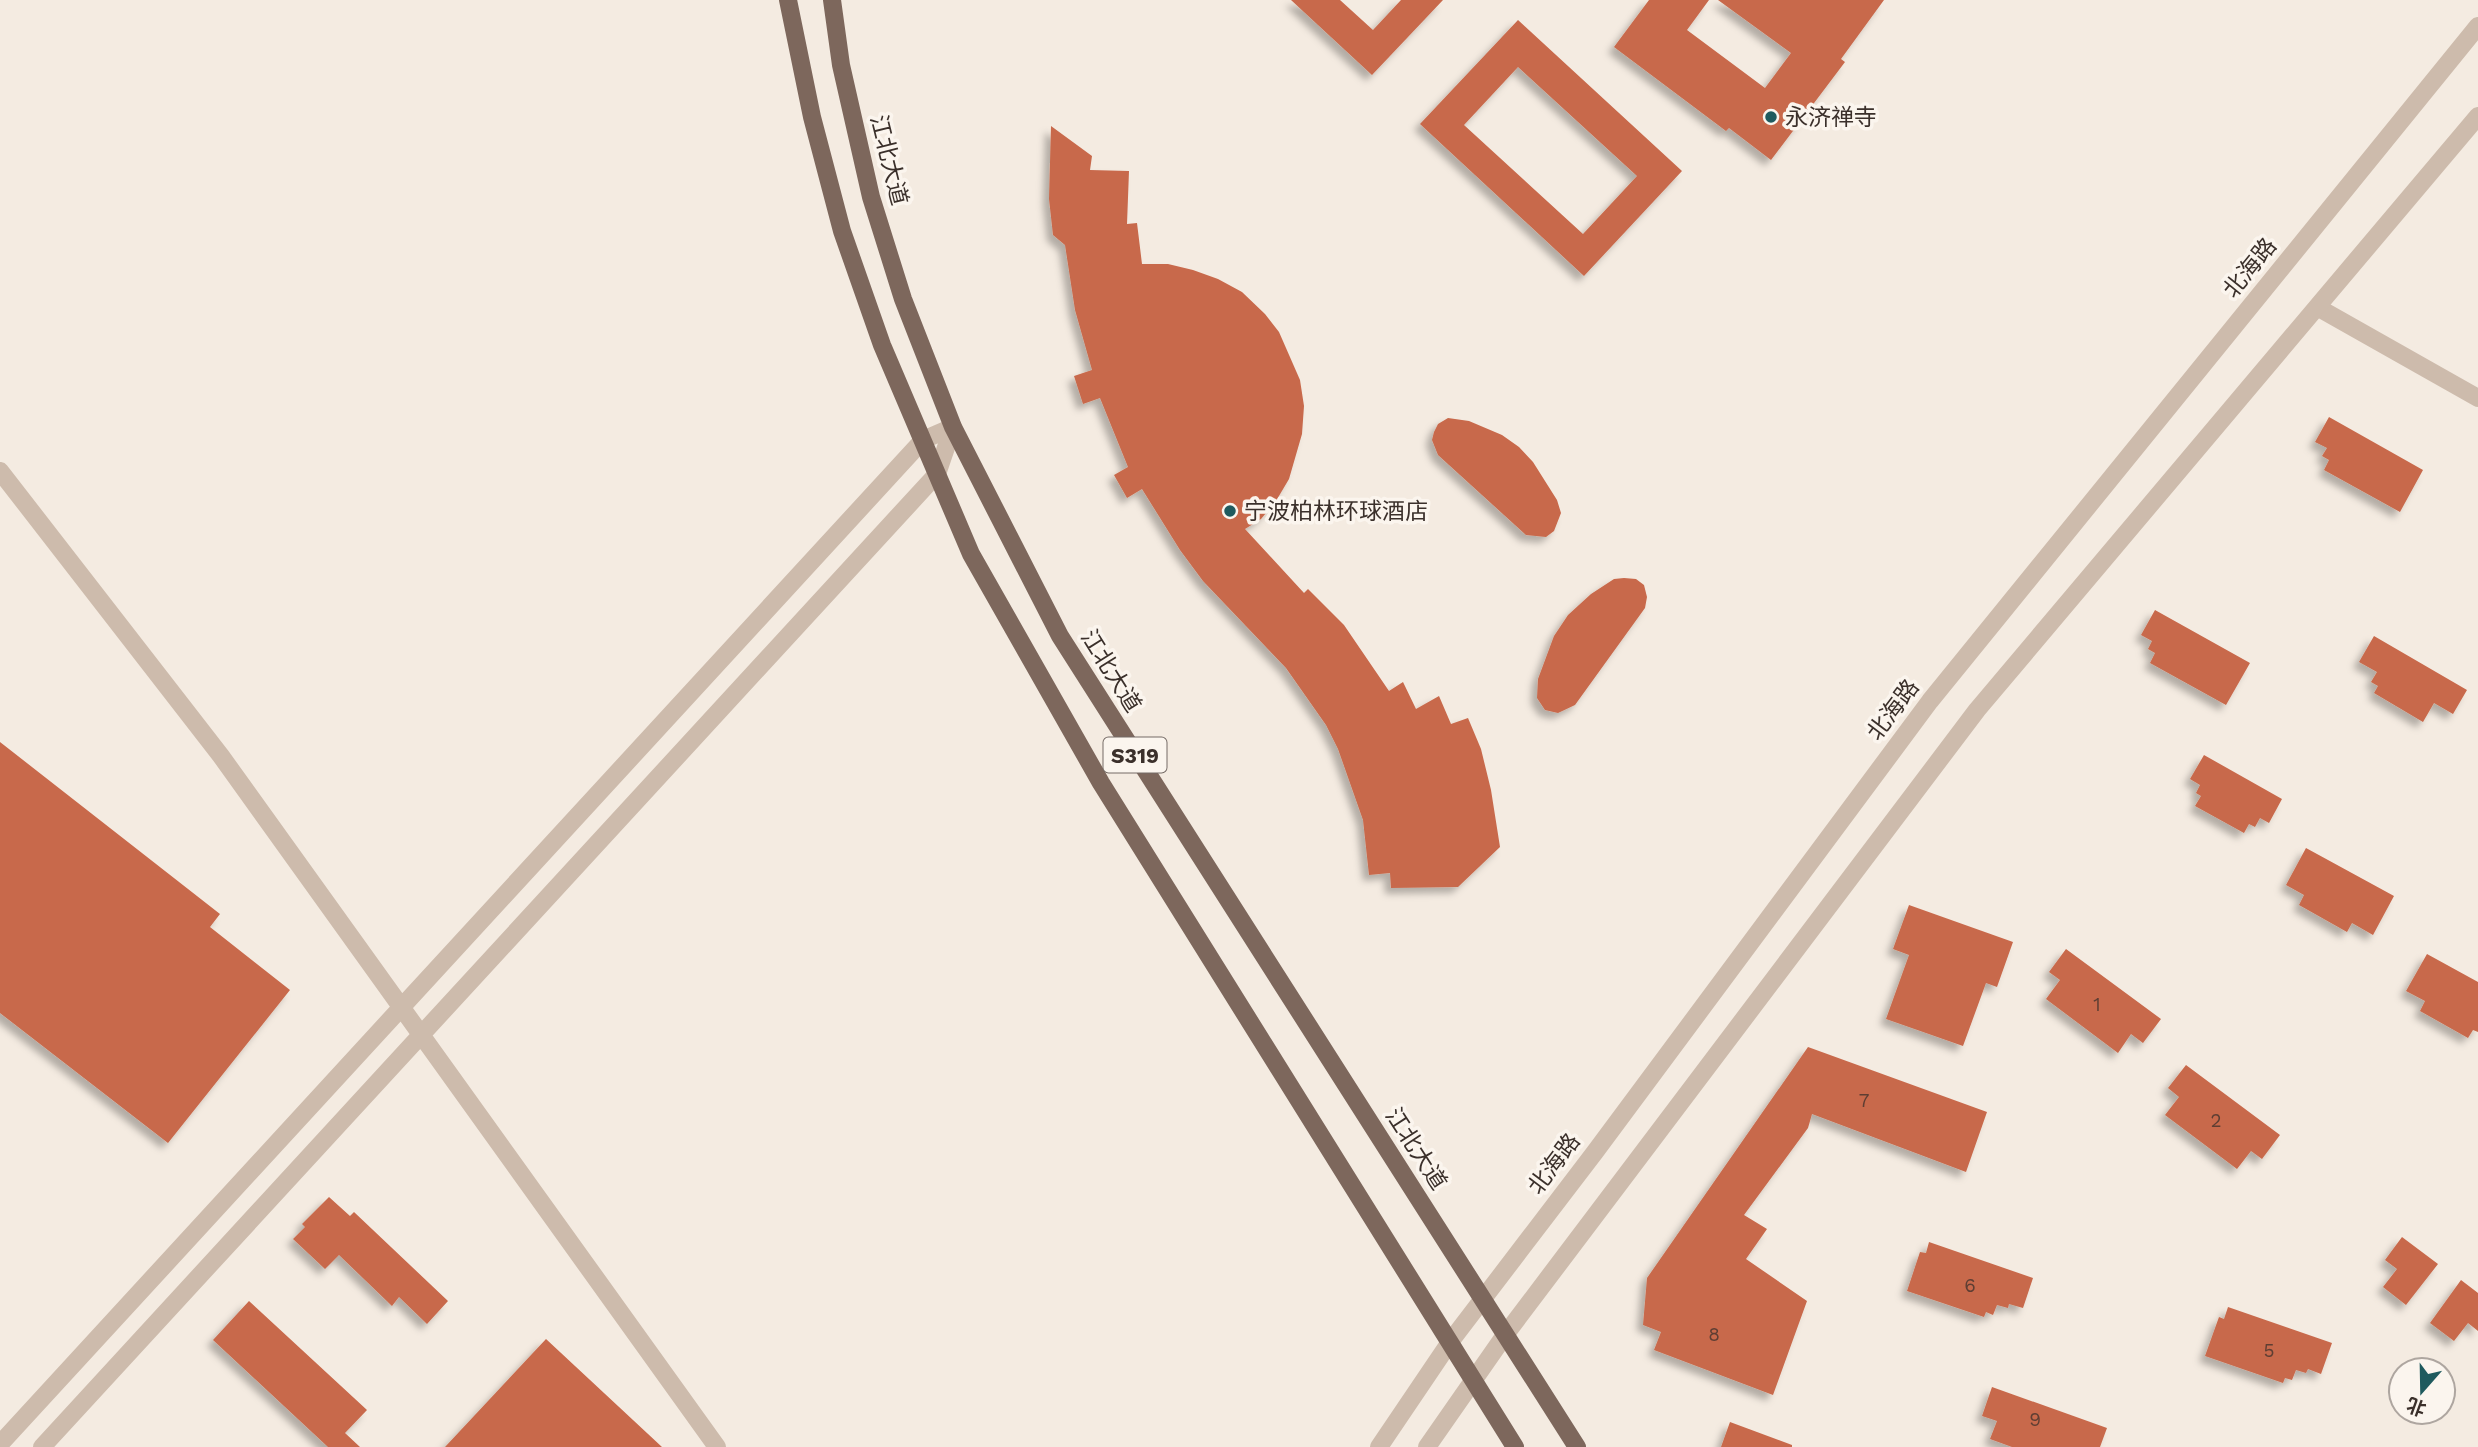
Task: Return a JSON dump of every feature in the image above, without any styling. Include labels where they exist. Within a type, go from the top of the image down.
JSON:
[{"type":"main road","name":"S319","points":[[789,0],[812,117],[842,231],[882,345],[971,554],[1101,783],[1515,1447]]},
{"type":"main road","name":"江北大道","points":[[832,0],[841,65],[871,197],[903,299],[953,427],[1060,636],[1577,1447]]},
{"type":"street","name":"北海路","points":[[1379,1447],[1450,1342],[1930,701],[2478,26]]},
{"type":"street","points":[[1427,1447],[1505,1335],[1977,710],[2478,116]]},
{"type":"street","points":[[2323,311],[2478,398]]},
{"type":"street","points":[[0,1444],[923,440],[953,427]]},
{"type":"street","points":[[42,1447],[937,474],[953,427]]},
{"type":"street","points":[[0,471],[221,756],[717,1447]]},
{"type":"building","points":[[1291,0],[1340,0],[1373,30],[1401,0],[1443,0],[1372,75]]},
{"type":"building","points":[[1649,0],[1709,0],[1687,30],[1765,88],[1791,53],[1718,0],[1884,0],[1841,59],[1845,62],[1771,160],[1729,128],[1726,131],[1614,47]]},
{"type":"building","points":[[1518,20],[1682,171],[1584,276],[1420,124]],"holes":[[[1518,67],[1637,176],[1583,234],[1464,125]]]},
{"type":"building","points":[[1051,126],[1092,156],[1090,170],[1129,171],[1127,224],[1137,223],[1142,264],[1168,264],[1218,279],[1242,292],[1279,332],[1300,380],[1304,406],[1302,434],[1289,479],[1276,501],[1261,519],[1245,529],[1304,593],[1308,589],[1344,625],[1389,691],[1403,682],[1416,709],[1439,696],[1451,724],[1468,718],[1481,749],[1500,847],[1458,887],[1391,888],[1390,873],[1369,875],[1363,820],[1338,749],[1326,725],[1286,668],[1203,581],[1142,489],[1127,498],[1114,475],[1128,467],[1100,398],[1083,404],[1074,376],[1092,370],[1075,310],[1065,245],[1053,235],[1049,199]]},
{"type":"building","points":[[2329,417],[2423,470],[2400,512],[2324,470],[2329,460],[2322,456],[2327,448],[2315,442]]},
{"type":"building","points":[[1448,418],[1469,421],[1502,435],[1519,447],[1533,462],[1557,500],[1561,513],[1554,531],[1546,537],[1526,535],[1438,455],[1432,440],[1434,432],[1438,424]]},
{"type":"building","points":[[1614,579],[1636,579],[1644,585],[1647,597],[1645,608],[1575,705],[1558,713],[1545,710],[1537,698],[1538,679],[1554,636],[1568,615],[1591,594]]},
{"type":"building","points":[[2155,610],[2250,663],[2226,705],[2150,663],[2155,653],[2148,649],[2152,641],[2141,635]]},
{"type":"building","points":[[2374,636],[2467,690],[2453,714],[2434,703],[2423,722],[2374,693],[2378,686],[2371,682],[2377,672],[2359,662]]},
{"type":"building","points":[[0,742],[220,914],[210,927],[290,990],[168,1143],[0,1013]]},
{"type":"building","points":[[2204,755],[2282,799],[2269,823],[2260,818],[2255,827],[2249,824],[2244,833],[2195,806],[2201,796],[2196,793],[2200,785],[2190,779]]},
{"type":"building","points":[[2306,848],[2394,896],[2373,935],[2352,923],[2347,932],[2299,905],[2304,895],[2286,885]]},
{"type":"building","points":[[1909,905],[2013,942],[1997,987],[1986,983],[1963,1046],[1886,1019],[1909,955],[1893,949]]},
{"type":"building","points":[[2066,949],[2161,1019],[2143,1043],[2131,1034],[2118,1053],[2046,999],[2060,980],[2049,972]]},
{"type":"building","points":[[2427,954],[2478,982],[2478,1032],[2473,1030],[2468,1038],[2420,1011],[2425,1001],[2406,991]]},
{"type":"building","points":[[1808,1047],[1987,1112],[1966,1172],[1812,1114],[1808,1128],[1744,1215],[1767,1229],[1746,1259],[1807,1301],[1773,1395],[1654,1350],[1661,1332],[1643,1325],[1647,1278]]},
{"type":"building","points":[[2186,1065],[2280,1135],[2262,1159],[2251,1151],[2237,1169],[2165,1115],[2179,1097],[2168,1088]]},
{"type":"building","points":[[329,1197],[350,1216],[354,1212],[448,1301],[427,1324],[399,1297],[392,1306],[339,1255],[325,1269],[293,1239],[305,1227],[302,1224]]},
{"type":"building","points":[[2402,1237],[2438,1264],[2406,1305],[2383,1287],[2397,1269],[2385,1260]]},
{"type":"building","points":[[1929,1242],[2033,1278],[2023,1308],[2009,1304],[2008,1308],[1997,1305],[1993,1315],[1986,1312],[1984,1317],[1907,1291],[1920,1252],[1926,1253]]},
{"type":"building","points":[[2461,1280],[2478,1293],[2478,1331],[2468,1323],[2454,1341],[2430,1323]]},
{"type":"building","points":[[249,1301],[367,1410],[345,1433],[360,1447],[328,1447],[213,1340]]},
{"type":"building","points":[[2228,1307],[2332,1343],[2321,1374],[2308,1369],[2306,1373],[2296,1370],[2292,1380],[2285,1378],[2283,1383],[2205,1356],[2219,1317],[2224,1319]]},
{"type":"building","points":[[546,1339],[662,1447],[445,1447]]},
{"type":"building","points":[[1992,1387],[2107,1428],[2100,1447],[2012,1447],[1990,1439],[1997,1421],[1982,1416]]},
{"type":"building","points":[[1730,1422],[1792,1445],[1792,1447],[1721,1447]]},
{"type":"place","name":"永济禅寺","points":[[1771,117]]},
{"type":"place","name":"宁波柏林环球酒店","points":[[1230,511]]}]
